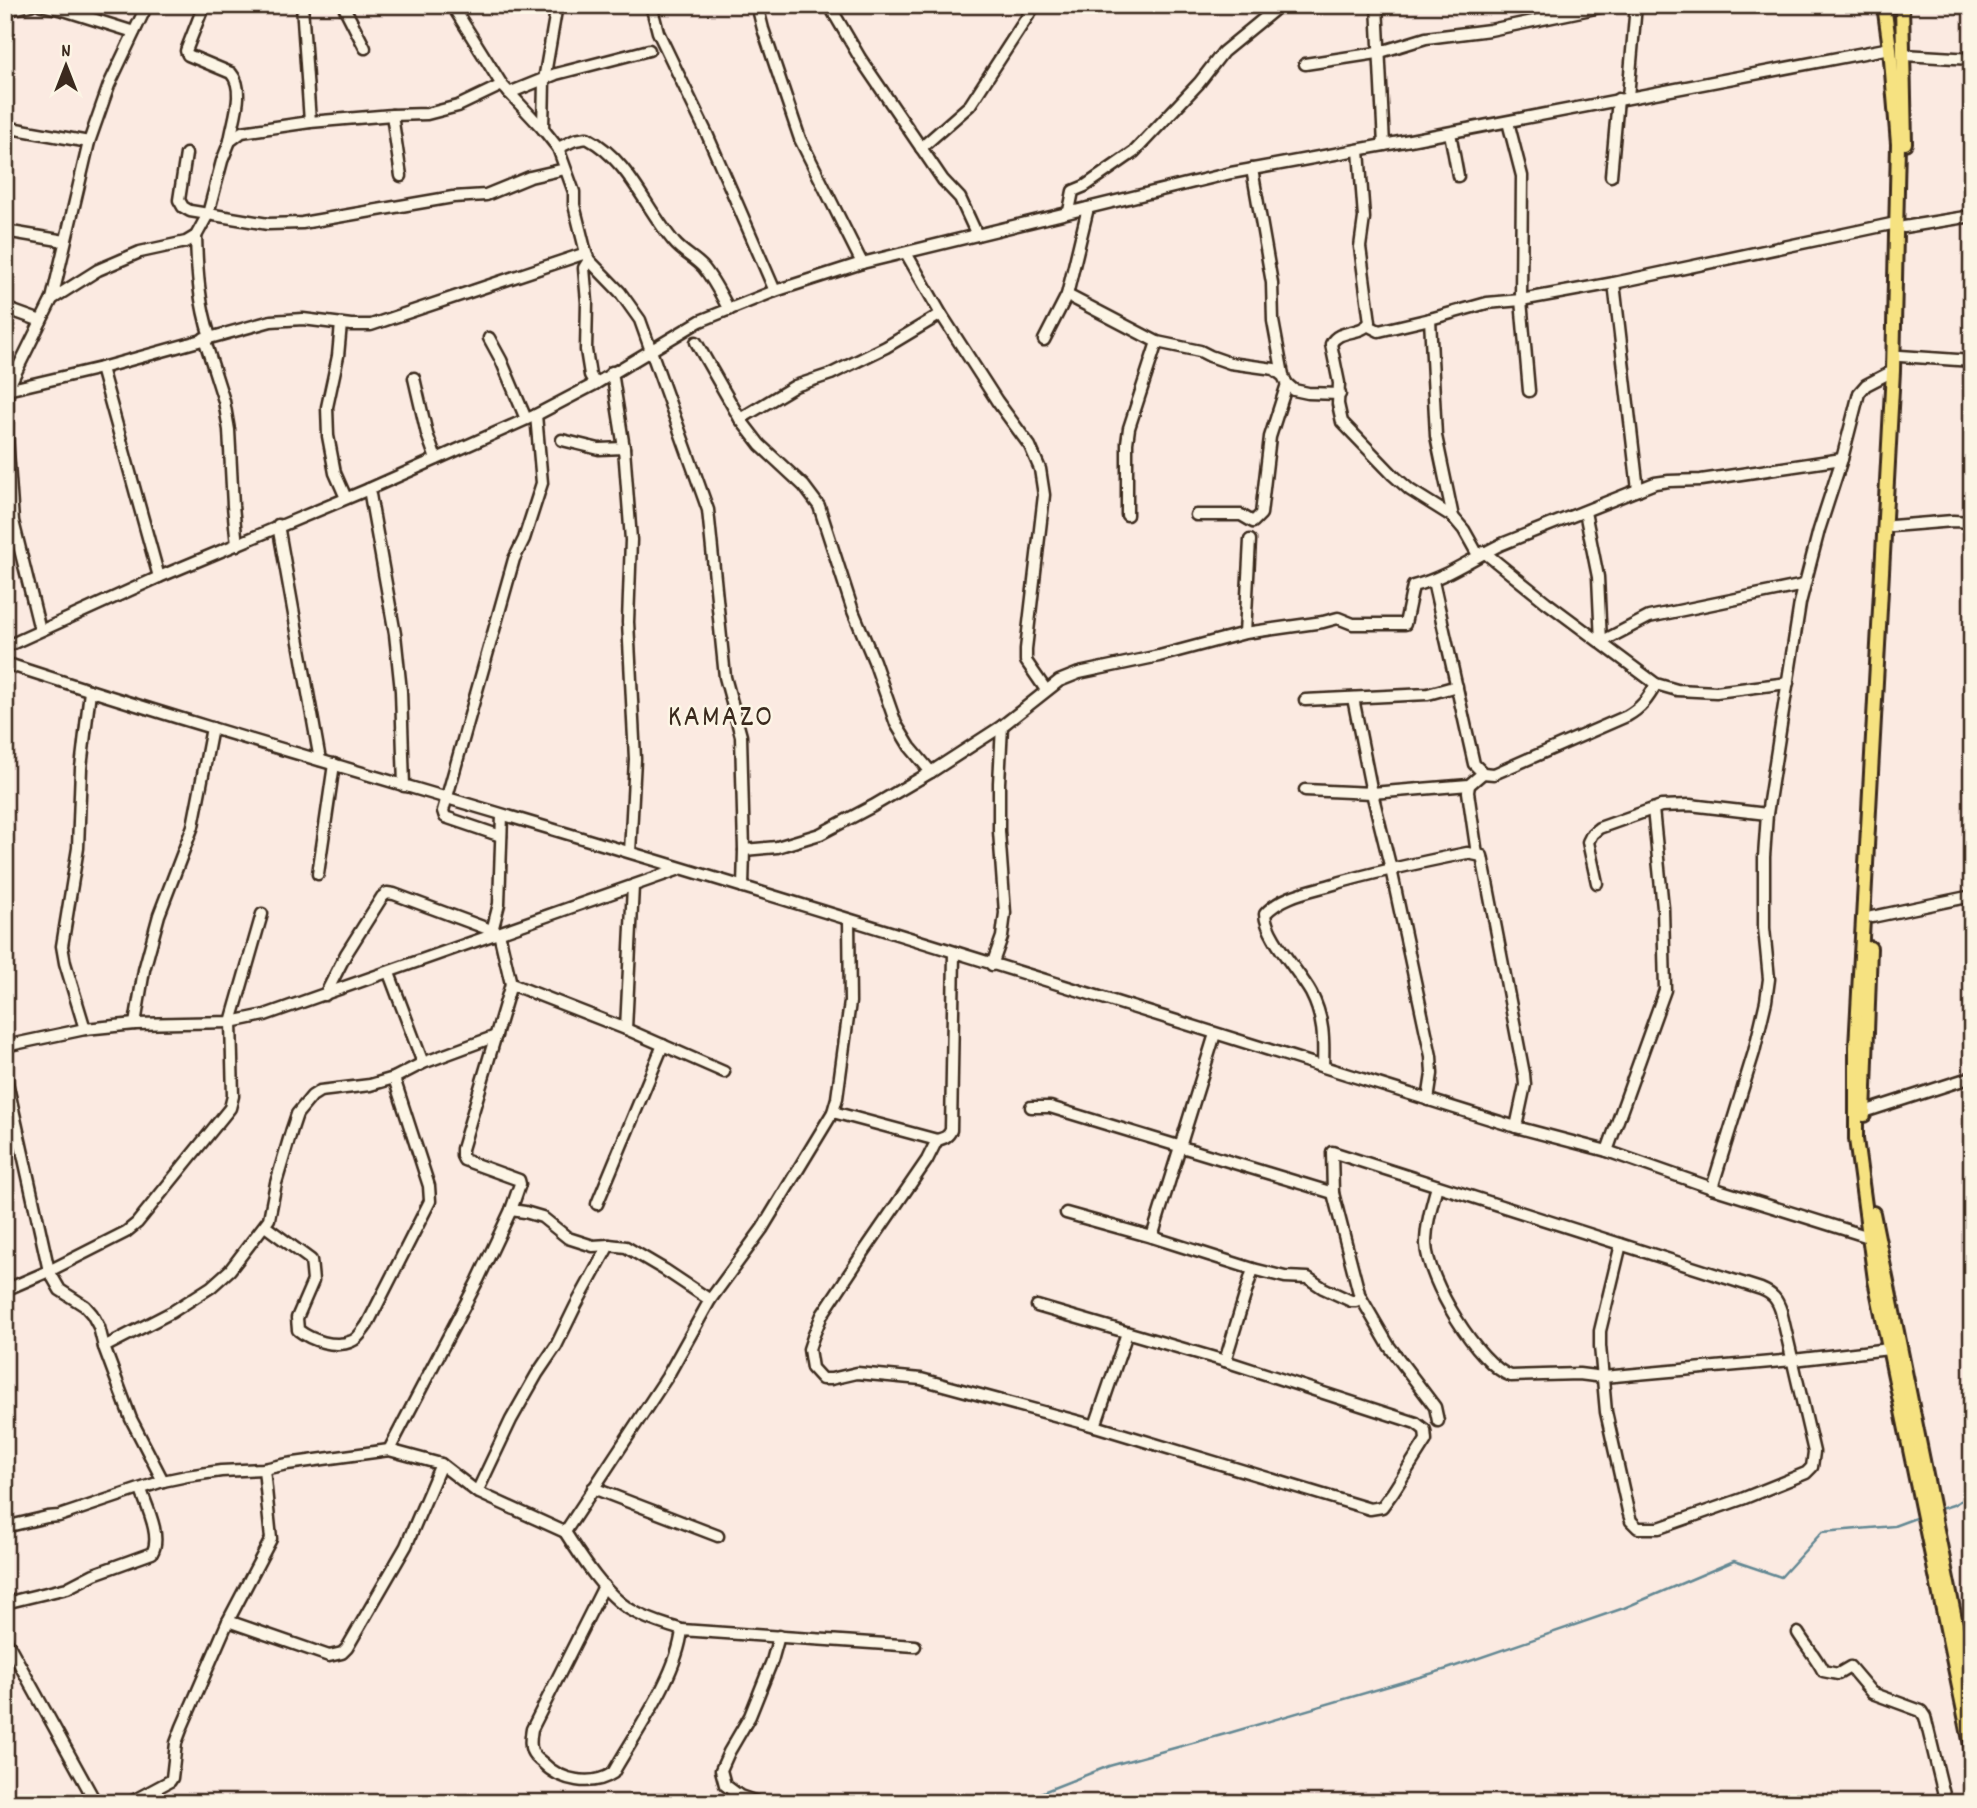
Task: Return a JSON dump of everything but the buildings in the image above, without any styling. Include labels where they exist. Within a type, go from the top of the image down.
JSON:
[{"type":"main road","points":[[1884,5],[1898,144],[1900,356],[1892,527],[1887,558],[1856,1047],[1856,1139],[1875,1280],[1972,1750]]},
{"type":"main road","points":[[1904,7],[1906,146],[1893,371],[1864,1112],[1865,1143],[1872,1208],[1972,1703]]},
{"type":"street","points":[[5,11],[31,5]]},
{"type":"street","points":[[41,5],[134,32]]},
{"type":"street","points":[[40,630],[13,521],[7,436],[7,390],[52,299],[89,142],[109,85],[146,5]]},
{"type":"street","points":[[52,299],[98,270],[140,252],[186,242],[196,236],[208,214],[230,141],[238,89],[231,73],[188,55],[186,51],[204,5]]},
{"type":"street","points":[[302,5],[310,122]]},
{"type":"street","points":[[342,5],[365,48]]},
{"type":"street","points":[[452,5],[506,89],[558,148],[575,192],[574,205],[587,257],[620,292],[640,320],[708,510],[725,677],[741,736],[743,887]]},
{"type":"street","points":[[543,129],[544,80],[557,5]]},
{"type":"street","points":[[651,5],[658,32],[707,134],[775,291]]},
{"type":"street","points":[[830,5],[860,58],[943,180],[960,198],[977,235]]},
{"type":"street","points":[[921,148],[970,105],[1035,5]]},
{"type":"street","points":[[1069,211],[1073,191],[1085,186],[1134,152],[1199,83],[1223,52],[1277,5]]},
{"type":"street","points":[[1377,5],[1384,145]]},
{"type":"street","points":[[1305,64],[1379,51],[1426,37],[1490,30],[1610,5]]},
{"type":"street","points":[[1612,176],[1636,5]]},
{"type":"street","points":[[758,8],[800,139],[862,263]]},
{"type":"street","points":[[5,646],[159,576],[369,489],[531,417],[651,352],[700,321],[775,291],[862,263],[1252,169],[1890,48]]},
{"type":"street","points":[[230,141],[242,132],[310,122],[427,114],[544,80],[556,74],[649,50]]},
{"type":"street","points":[[1904,55],[1972,59]]},
{"type":"street","points":[[392,115],[401,176]]},
{"type":"street","points":[[1508,122],[1521,176],[1521,300],[1530,391]]},
{"type":"street","points":[[5,127],[89,142]]},
{"type":"street","points":[[1450,133],[1458,176]]},
{"type":"street","points":[[558,148],[587,138],[607,152],[635,184],[676,244],[693,257],[711,278],[729,310]]},
{"type":"street","points":[[1359,150],[1364,218],[1360,247],[1370,322],[1368,326]]},
{"type":"street","points":[[186,154],[180,204],[190,211],[268,224],[302,223],[453,197],[486,195],[530,177],[565,169]]},
{"type":"street","points":[[1196,515],[1241,515],[1253,522],[1261,514],[1270,437],[1285,380],[1273,321],[1272,283],[1252,169]]},
{"type":"street","points":[[1044,340],[1068,295],[1088,208]]},
{"type":"street","points":[[1788,683],[1717,692],[1677,690],[1656,684],[1481,554],[1453,517],[1410,490],[1342,422],[1338,404],[1339,383],[1331,344],[1338,335],[1368,326],[1379,331],[1487,303],[1614,284],[1900,225],[1972,216]]},
{"type":"street","points":[[5,231],[65,241]]},
{"type":"street","points":[[196,236],[201,308],[229,430],[237,545]]},
{"type":"street","points":[[906,253],[941,314],[997,401],[1030,446],[1040,469],[1044,495],[1026,661],[1046,690]]},
{"type":"street","points":[[7,390],[101,368],[271,321],[303,319],[371,325],[587,257]]},
{"type":"street","points":[[587,257],[584,268],[587,302],[586,350],[594,384]]},
{"type":"street","points":[[1614,284],[1638,490]]},
{"type":"street","points":[[1068,295],[1157,342],[1200,351],[1230,363],[1274,369],[1294,390],[1340,394]]},
{"type":"street","points":[[5,308],[41,321]]},
{"type":"street","points":[[740,419],[795,386],[831,374],[886,347],[941,314]]},
{"type":"street","points":[[1430,319],[1436,436],[1453,517]]},
{"type":"street","points":[[341,324],[338,356],[327,407],[328,436],[335,473],[346,498]]},
{"type":"street","points":[[489,338],[531,417],[542,483],[524,539],[514,559],[443,811],[445,817],[501,836]]},
{"type":"street","points":[[696,342],[740,419],[760,445],[804,486],[819,506],[853,611],[896,723],[910,747],[931,772]]},
{"type":"street","points":[[1127,515],[1129,428],[1157,342]]},
{"type":"street","points":[[1900,356],[1972,361]]},
{"type":"street","points":[[101,368],[159,576]]},
{"type":"street","points":[[1712,1188],[1754,1052],[1766,1001],[1769,979],[1763,858],[1778,735],[1800,603],[1859,393],[1866,385],[1893,371]]},
{"type":"street","points":[[612,372],[624,448],[631,540],[628,622],[635,759],[630,852]]},
{"type":"street","points":[[414,378],[427,434],[436,459]]},
{"type":"street","points":[[562,440],[599,449],[624,448]]},
{"type":"street","points":[[744,850],[777,847],[820,834],[873,806],[1002,726],[1059,681],[1079,673],[1159,656],[1245,633],[1338,618],[1353,624],[1405,624],[1413,586],[1433,581],[1481,554],[1638,490],[1669,481],[1701,480],[1842,458]]},
{"type":"street","points":[[369,489],[395,634],[401,691],[404,786]]},
{"type":"street","points":[[1586,512],[1598,576],[1601,642]]},
{"type":"street","points":[[1892,527],[1953,521],[1972,522]]},
{"type":"street","points":[[278,525],[320,760]]},
{"type":"street","points":[[1245,633],[1251,540]]},
{"type":"street","points":[[1433,581],[1474,764],[1483,773],[1494,774],[1626,716],[1648,699],[1656,684]]},
{"type":"street","points":[[1601,642],[1649,617],[1804,585]]},
{"type":"street","points":[[5,663],[212,728],[630,852],[1516,1127],[1607,1150],[1712,1188],[1869,1237]]},
{"type":"street","points":[[1305,700],[1428,694],[1457,686]]},
{"type":"street","points":[[85,1029],[62,946],[78,848],[81,768],[90,691]]},
{"type":"street","points":[[1353,698],[1431,1056],[1429,1100]]},
{"type":"street","points":[[992,965],[1002,937],[1005,913],[999,831],[1002,726]]},
{"type":"street","points":[[135,1024],[144,970],[159,915],[193,826],[212,728]]},
{"type":"street","points":[[318,874],[334,764]]},
{"type":"street","points":[[1305,790],[1372,793],[1469,785],[1483,773]]},
{"type":"street","points":[[1469,785],[1477,854]]},
{"type":"street","points":[[1597,883],[1588,842],[1599,828],[1661,806],[1690,806],[1767,814]]},
{"type":"street","points":[[1607,1150],[1665,990],[1663,908],[1653,809]]},
{"type":"street","points":[[389,1450],[478,1280],[511,1210],[520,1181],[464,1160],[462,1156],[511,984],[496,932],[502,815]]},
{"type":"street","points":[[1323,1067],[1324,1032],[1320,1014],[1311,992],[1267,927],[1265,914],[1290,897],[1391,869],[1467,853],[1477,854],[1482,856],[1493,905],[1524,1074],[1525,1086],[1516,1127]]},
{"type":"street","points":[[5,1046],[85,1029],[135,1024],[231,1021],[265,1015],[681,868]]},
{"type":"street","points":[[626,1029],[633,886]]},
{"type":"street","points":[[325,995],[346,954],[387,893],[496,932]]},
{"type":"street","points":[[1872,917],[1972,896]]},
{"type":"street","points":[[5,1290],[110,1242],[126,1232],[137,1223],[230,1108],[233,1097],[231,1021],[262,915]]},
{"type":"street","points":[[565,1532],[667,1377],[710,1300],[762,1229],[833,1112],[850,1002],[849,920]]},
{"type":"street","points":[[833,1112],[937,1140],[945,1138],[951,1130],[954,953]]},
{"type":"street","points":[[389,973],[423,1063]]},
{"type":"street","points":[[511,984],[626,1029],[724,1072]]},
{"type":"street","points":[[1152,1237],[1215,1034]]},
{"type":"street","points":[[104,1347],[172,1312],[211,1287],[230,1270],[269,1219],[276,1183],[292,1129],[304,1104],[320,1091],[370,1085],[394,1078],[423,1063],[496,1036]]},
{"type":"street","points":[[597,1204],[663,1045]]},
{"type":"street","points":[[5,1073],[49,1271],[60,1290],[85,1306],[92,1314],[131,1419],[163,1481]]},
{"type":"street","points":[[1864,1112],[1972,1077]]},
{"type":"street","points":[[265,1226],[312,1261],[313,1281],[297,1318],[298,1330],[306,1336],[325,1342],[341,1344],[354,1341],[367,1325],[430,1202],[429,1185],[394,1078]]},
{"type":"street","points":[[1031,1107],[1051,1107],[1333,1192]]},
{"type":"street","points":[[937,1140],[927,1160],[822,1315],[809,1349],[812,1367],[822,1378],[831,1379],[858,1373],[921,1379],[1095,1426],[1370,1509],[1382,1507],[1388,1500],[1426,1440],[1425,1430],[1416,1423],[1225,1361],[1037,1307]]},
{"type":"street","points":[[1438,1421],[1435,1407],[1389,1346],[1360,1296],[1333,1192],[1332,1152],[1621,1244],[1771,1293],[1782,1311],[1814,1452],[1812,1467],[1806,1473],[1659,1528],[1639,1528],[1631,1521],[1606,1412],[1600,1346],[1600,1331],[1621,1244]]},
{"type":"street","points":[[1437,1185],[1426,1243],[1429,1262],[1441,1293],[1472,1342],[1494,1367],[1511,1376],[1579,1374],[1603,1377],[1889,1349]]},
{"type":"street","points":[[511,1210],[542,1217],[568,1238],[593,1246],[626,1247],[710,1300]]},
{"type":"street","points":[[1066,1213],[1253,1269],[1285,1277],[1308,1278],[1351,1301],[1356,1301],[1360,1296]]},
{"type":"street","points":[[477,1492],[511,1420],[556,1346],[609,1245]]},
{"type":"street","points":[[1225,1361],[1253,1269]]},
{"type":"street","points":[[1095,1426],[1127,1333]]},
{"type":"street","points":[[5,1527],[59,1516],[163,1481],[389,1450],[441,1464],[477,1492],[565,1532],[604,1586],[629,1609],[653,1621],[682,1630],[915,1646]]},
{"type":"street","points":[[228,1621],[329,1656],[342,1653],[406,1546],[441,1464]]},
{"type":"street","points":[[129,1803],[172,1778],[176,1743],[228,1621],[271,1539],[264,1469]]},
{"type":"street","points":[[593,1488],[718,1536]]},
{"type":"street","points":[[5,1603],[67,1588],[94,1574],[152,1553],[157,1538],[141,1490]]},
{"type":"street","points":[[604,1586],[531,1729],[533,1753],[553,1773],[572,1780],[596,1780],[613,1773],[650,1712],[680,1649],[682,1630]]},
{"type":"street","points":[[1798,1633],[1823,1671],[1838,1674],[1850,1667],[1872,1693],[1921,1711],[1925,1717],[1946,1803]]},
{"type":"street","points":[[760,1803],[740,1796],[725,1785],[722,1770],[750,1716],[779,1636]]},
{"type":"street","points":[[5,1638],[96,1803]]},
{"type":"waterway","points":[[1937,1510],[1953,1505],[1972,1494]]},
{"type":"waterway","points":[[1015,1803],[1109,1766],[1447,1669],[1624,1608],[1734,1561],[1781,1577],[1822,1532],[1894,1526],[1921,1516]]},
{"type":"district","name":"KAMAZO","points":[[721,715]]}]
